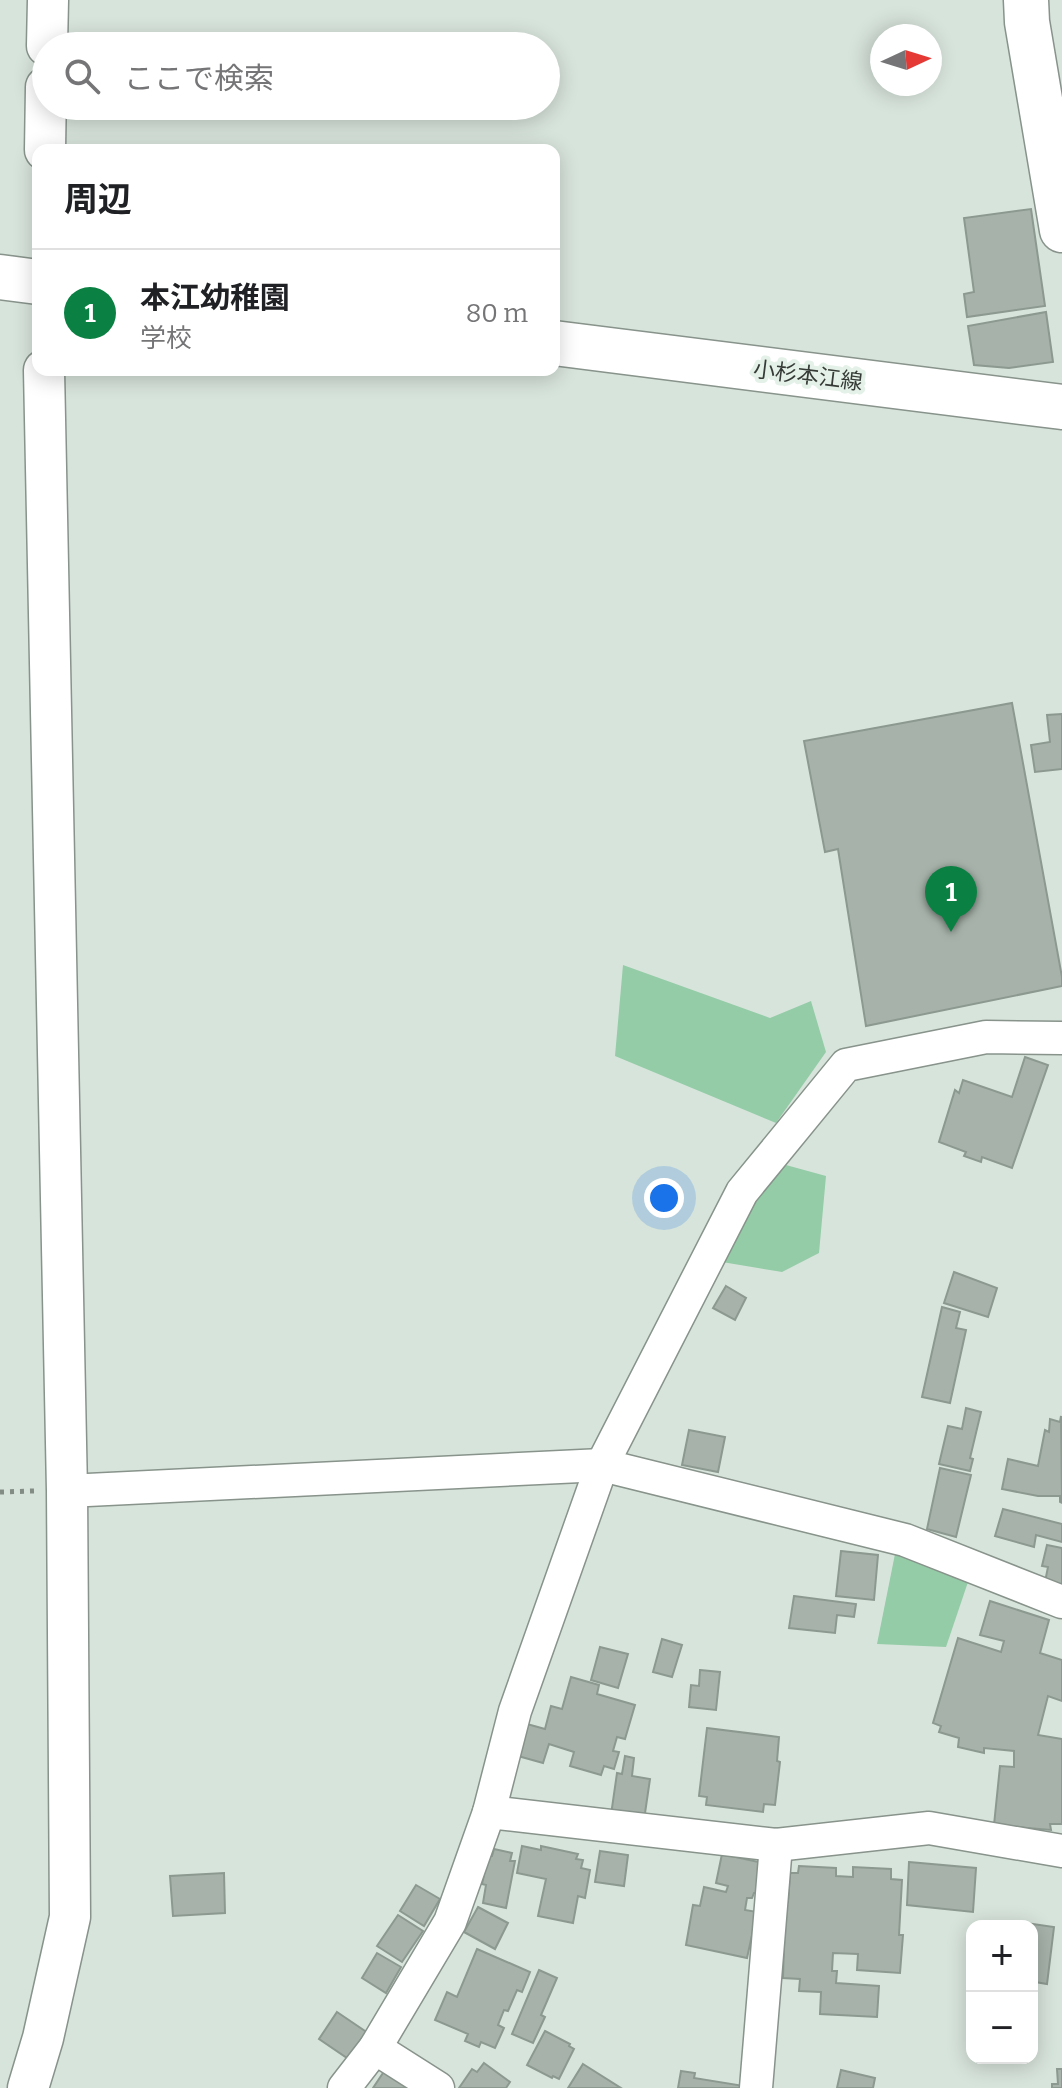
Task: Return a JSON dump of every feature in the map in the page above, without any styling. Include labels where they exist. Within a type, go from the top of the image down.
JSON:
[{"type":"main road","points":[[1026,0],[1031,52],[1062,230]]},
{"type":"main road","points":[[0,277],[32,281]]},
{"type":"main road","name":"小杉本江線","points":[[560,344],[1062,407]]},
{"type":"street","points":[[47,32],[48,0]]},
{"type":"street","points":[[45,120],[45,144]]},
{"type":"street","points":[[28,2088],[43,2038],[70,1917],[67,1491],[44,376]]},
{"type":"street","points":[[344,2088],[399,2011],[450,1922],[489,1812],[515,1711],[602,1465],[742,1192],[846,1065],[986,1037],[1062,1038]]},
{"type":"street","points":[[67,1491],[602,1465],[905,1540],[1062,1602]]},
{"type":"street","points":[[489,1812],[776,1845],[929,1828],[1062,1851]]},
{"type":"street","points":[[756,2088],[776,1845]]},
{"type":"street","points":[[375,2048],[438,2088]]},
{"type":"green space","points":[[623,965],[770,1018],[811,1001],[826,1052],[776,1123],[615,1056]]},
{"type":"green space","points":[[775,1162],[826,1176],[819,1253],[782,1272],[722,1262]]},
{"type":"green space","points":[[896,1549],[969,1579],[946,1647],[877,1644]]},
{"type":"building","points":[[1031,209],[1045,306],[967,317],[964,294],[974,292],[964,218]]},
{"type":"building","points":[[1046,312],[1053,362],[1009,368],[974,365],[968,326]]},
{"type":"building","points":[[1012,703],[1062,986],[866,1026],[838,849],[825,852],[804,741]]},
{"type":"building","points":[[1062,714],[1062,769],[1035,772],[1031,745],[1050,742],[1047,715]]},
{"type":"building","points":[[1025,1057],[1048,1065],[1012,1168],[982,1157],[981,1162],[964,1156],[966,1152],[939,1142],[955,1090],[959,1093],[963,1080],[1012,1097]]},
{"type":"building","points":[[954,1272],[997,1288],[988,1317],[944,1303]]},
{"type":"building","points":[[726,1286],[746,1298],[735,1320],[713,1308]]},
{"type":"building","points":[[942,1307],[960,1312],[956,1328],[966,1330],[950,1403],[922,1397]]},
{"type":"building","points":[[966,1408],[981,1412],[970,1471],[939,1464],[948,1426],[962,1429]]},
{"type":"building","points":[[1061,1416],[1062,1503],[1060,1496],[1038,1496],[1002,1489],[1008,1459],[1038,1466],[1050,1419],[1060,1422]]},
{"type":"building","points":[[689,1430],[725,1437],[718,1472],[682,1465]]},
{"type":"building","points":[[940,1468],[971,1475],[956,1537],[927,1529]]},
{"type":"building","points":[[1003,1509],[1062,1524],[1062,1542],[1036,1535],[1034,1547],[995,1536]]},
{"type":"building","points":[[1047,1545],[1062,1548],[1062,1591],[1044,1587],[1048,1567],[1042,1566]]},
{"type":"building","points":[[841,1551],[878,1555],[874,1600],[836,1596]]},
{"type":"building","points":[[794,1596],[856,1604],[854,1617],[837,1615],[835,1633],[789,1628]]},
{"type":"building","points":[[990,1601],[1049,1620],[1040,1653],[1062,1660],[1062,1701],[1048,1696],[1038,1735],[1062,1739],[1062,1824],[1050,1824],[1051,1830],[994,1825],[1000,1766],[1014,1767],[1014,1751],[984,1748],[984,1753],[958,1747],[959,1738],[939,1732],[941,1726],[933,1723],[958,1638],[1001,1652],[1004,1641],[980,1635]]},
{"type":"building","points":[[662,1639],[682,1645],[672,1677],[653,1672]]},
{"type":"building","points":[[600,1647],[628,1654],[618,1688],[591,1680]]},
{"type":"building","points":[[700,1670],[720,1672],[716,1710],[689,1707],[691,1685],[699,1686]]},
{"type":"building","points":[[571,1677],[599,1685],[597,1694],[635,1705],[625,1739],[617,1737],[613,1751],[619,1752],[614,1769],[604,1766],[601,1775],[570,1766],[574,1752],[549,1744],[543,1763],[518,1756],[527,1724],[545,1729],[551,1706],[562,1709]]},
{"type":"building","points":[[707,1728],[779,1737],[777,1761],[780,1762],[775,1805],[764,1804],[763,1812],[706,1805],[707,1797],[699,1796]]},
{"type":"building","points":[[625,1756],[634,1758],[632,1776],[650,1779],[644,1820],[611,1815],[617,1773],[622,1774]]},
{"type":"building","points":[[522,1846],[541,1850],[541,1846],[578,1854],[576,1859],[583,1860],[581,1868],[590,1870],[585,1898],[578,1896],[573,1923],[538,1916],[546,1879],[517,1873]]},
{"type":"building","points":[[494,1849],[512,1853],[510,1861],[515,1861],[506,1908],[483,1903],[486,1885],[482,1884],[488,1856],[492,1856]]},
{"type":"building","points":[[600,1851],[628,1855],[624,1886],[595,1882]]},
{"type":"building","points":[[722,1854],[763,1863],[757,1893],[747,1898],[745,1910],[757,1912],[747,1958],[686,1945],[693,1905],[700,1906],[704,1887],[726,1892],[728,1886],[716,1883]]},
{"type":"building","points":[[909,1862],[976,1868],[973,1912],[907,1905]]},
{"type":"building","points":[[799,1866],[836,1868],[836,1876],[853,1877],[853,1867],[891,1869],[891,1879],[902,1880],[900,1973],[857,1970],[858,1954],[833,1953],[832,1971],[837,1971],[836,1983],[879,1986],[877,2017],[820,2014],[821,1992],[799,1991],[800,1979],[783,1978],[784,1944],[780,1944],[782,1901],[788,1902],[790,1873],[798,1873]]},
{"type":"building","points":[[224,1873],[225,1913],[173,1916],[170,1876]]},
{"type":"building","points":[[416,1885],[440,1899],[424,1926],[400,1911]]},
{"type":"building","points":[[478,1907],[508,1923],[495,1949],[464,1932]]},
{"type":"building","points":[[398,1915],[423,1931],[402,1962],[377,1946]]},
{"type":"building","points":[[1038,1925],[1054,1927],[1047,1984],[1038,1982]]},
{"type":"building","points":[[477,1949],[530,1972],[522,1992],[517,1990],[508,2011],[504,2010],[498,2025],[504,2028],[495,2048],[481,2042],[479,2047],[465,2041],[468,2034],[435,2020],[447,1992],[457,1997]]},
{"type":"building","points":[[377,1953],[401,1967],[386,1993],[362,1978]]},
{"type":"building","points":[[539,1970],[557,1978],[533,2043],[512,2034]]},
{"type":"building","points":[[337,2012],[368,2033],[350,2060],[319,2039]]},
{"type":"building","points":[[545,2031],[574,2049],[559,2079],[527,2065]]},
{"type":"building","points":[[484,2063],[510,2082],[506,2088],[459,2088],[472,2069],[477,2072]]},
{"type":"building","points":[[583,2064],[621,2088],[568,2088]]},
{"type":"building","points":[[387,2067],[417,2088],[373,2088]]},
{"type":"building","points":[[1057,2069],[1062,2069],[1062,2088],[1052,2088],[1052,2084],[1058,2084]]},
{"type":"building","points":[[841,2070],[875,2078],[873,2088],[837,2088]]},
{"type":"building","points":[[681,2071],[695,2073],[694,2078],[744,2088],[678,2088]]},
{"type":"place","name":"本江幼稚園","points":[[951,932]]}]
